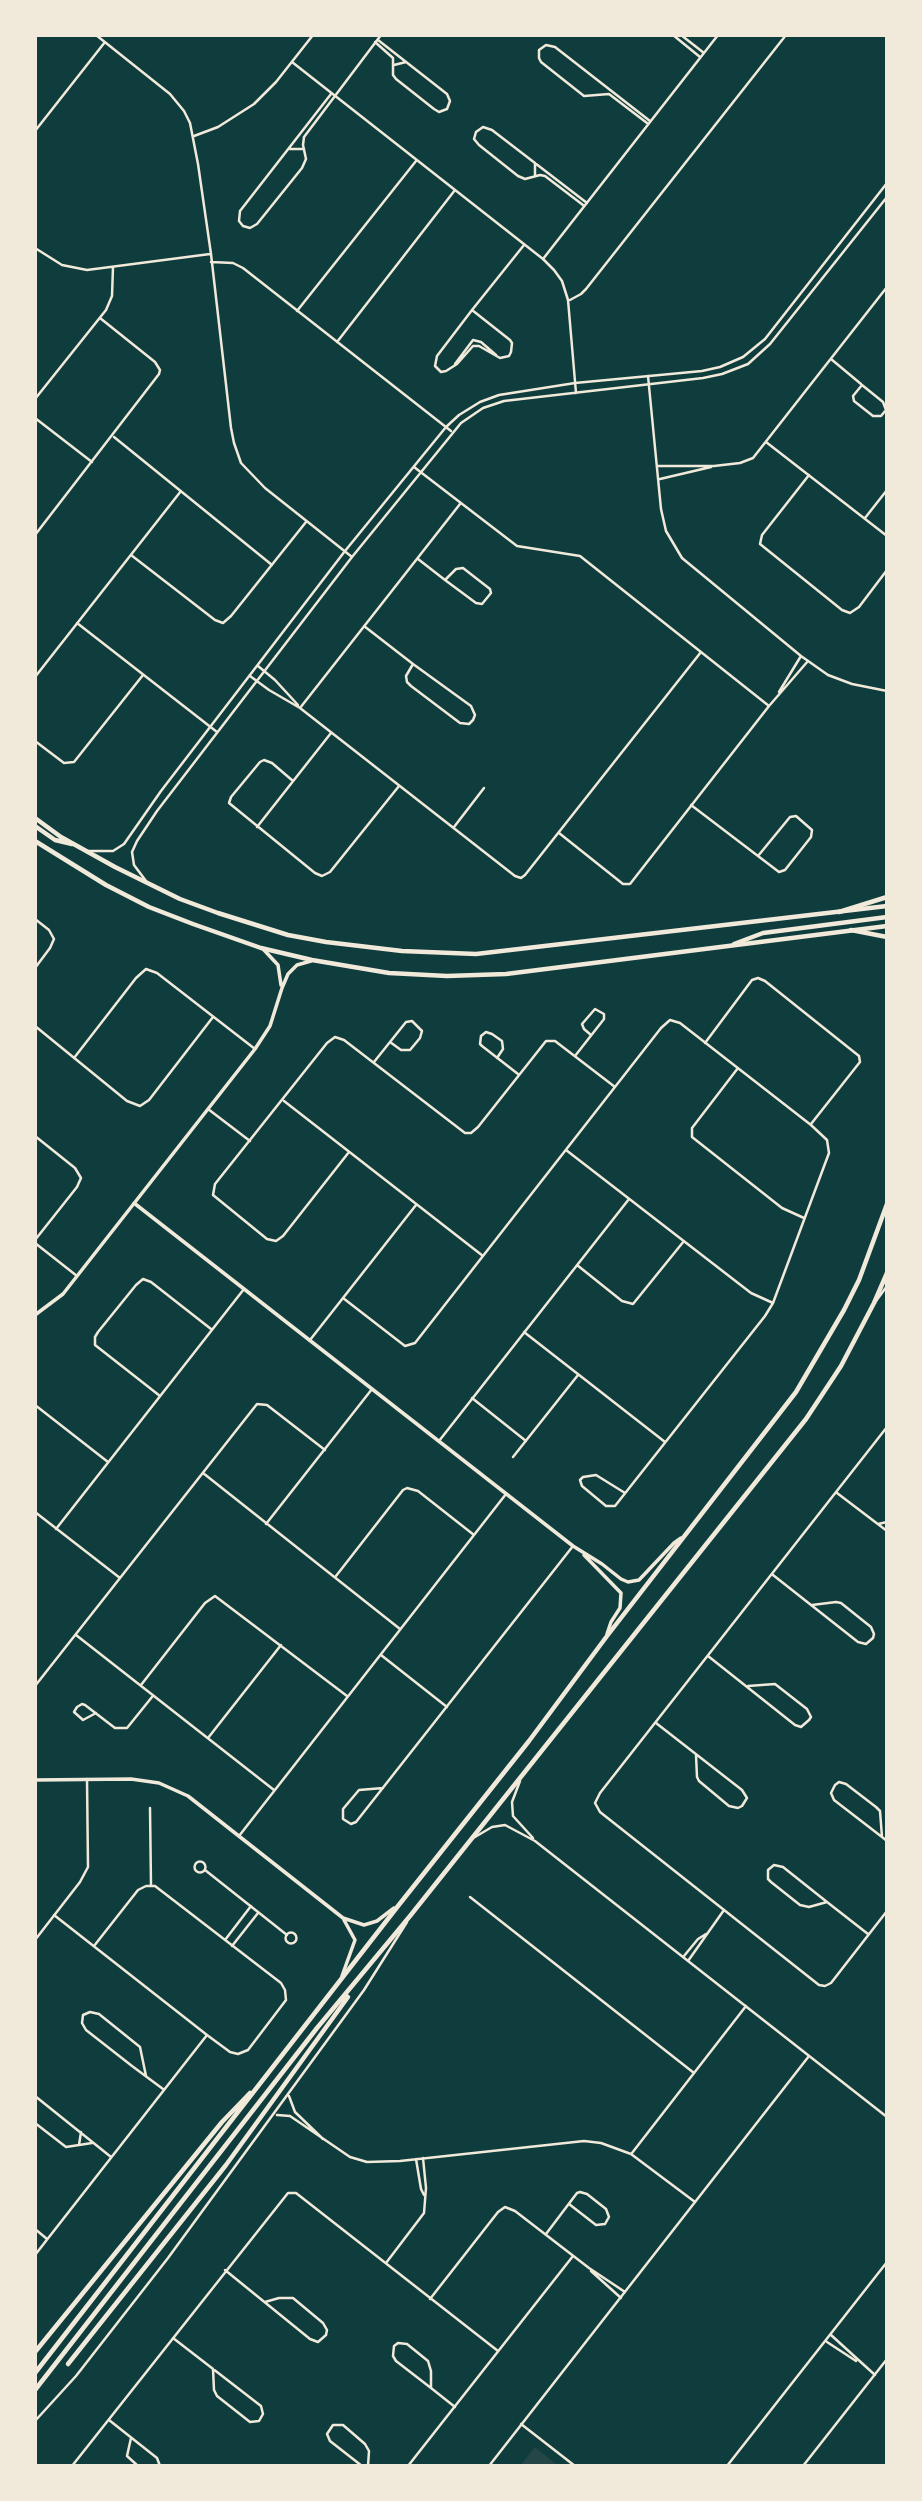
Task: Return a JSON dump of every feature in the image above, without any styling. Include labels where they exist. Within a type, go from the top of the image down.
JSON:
[{"type":"main road","points":[[35,818],[73,844],[148,884],[200,906],[288,934],[326,942],[451,954],[518,950],[887,906]]},
{"type":"main road","points":[[35,826],[62,844],[73,844]]},
{"type":"main road","points":[[35,841],[149,907],[213,932],[261,948],[312,960],[389,973],[447,976],[506,974],[887,926]]},
{"type":"main road","points":[[839,912],[887,897]]},
{"type":"main road","points":[[734,944],[763,933],[887,917]]},
{"type":"main road","points":[[851,930],[887,937]]},
{"type":"main road","points":[[35,2373],[529,1741],[774,1422],[815,1363],[859,1280],[887,1204]]},
{"type":"main road","points":[[68,2364],[226,2165],[365,1973],[806,1419],[841,1366],[887,1273]]},
{"type":"main road","points":[[35,2389],[317,2028],[365,1973]]},
{"type":"main road","points":[[35,2352],[222,2122],[265,2077]]},
{"type":"street","points":[[96,35],[155,81],[178,103],[190,123],[211,254],[231,428],[237,454],[253,478],[306,523],[352,556]]},
{"type":"street","points":[[194,136],[218,127],[244,112],[265,94],[313,35]]},
{"type":"street","points":[[333,95],[304,137],[306,159],[302,168],[257,224],[250,228],[243,226],[239,221],[240,211],[381,35]]},
{"type":"street","points":[[673,35],[701,57]]},
{"type":"street","points":[[681,35],[704,53]]},
{"type":"street","points":[[543,259],[718,35]]},
{"type":"street","points":[[568,300],[582,295],[786,35]]},
{"type":"street","points":[[376,41],[406,61],[449,97],[447,109],[436,111],[396,79],[393,75],[391,55],[376,41]]},
{"type":"street","points":[[35,131],[105,42]]},
{"type":"street","points":[[551,45],[649,122],[611,95],[584,96],[541,62],[539,50],[551,45]]},
{"type":"street","points":[[394,65],[406,61]]},
{"type":"street","points":[[292,62],[543,259],[562,281],[568,300],[576,393]]},
{"type":"street","points":[[599,94],[600,82]]},
{"type":"street","points":[[488,127],[585,204],[545,176],[525,179],[519,176],[479,145],[474,139],[476,132],[488,127]]},
{"type":"street","points":[[289,149],[304,149]]},
{"type":"street","points":[[297,311],[416,161]]},
{"type":"street","points":[[535,163],[535,176]]},
{"type":"street","points":[[85,851],[109,852],[121,847],[345,551],[446,427],[470,408],[490,398],[575,383],[720,367],[732,363],[754,350],[765,339],[887,183]]},
{"type":"street","points":[[337,342],[456,190]]},
{"type":"street","points":[[148,884],[132,862],[132,852],[156,811],[352,556],[452,432],[475,412],[514,399],[722,374],[748,364],[770,344],[887,197]]},
{"type":"street","points":[[850,231],[857,236]]},
{"type":"street","points":[[472,310],[512,343],[509,356],[500,358],[481,342],[473,340],[449,369],[441,372],[435,366],[435,361],[472,310],[524,245]]},
{"type":"street","points":[[35,248],[54,261],[71,268],[87,270],[211,254]]},
{"type":"street","points":[[211,262],[238,265],[452,432]]},
{"type":"street","points":[[35,399],[100,318],[112,296],[113,267]]},
{"type":"street","points":[[658,480],[752,458],[885,293],[887,287]]},
{"type":"street","points":[[35,535],[37,529],[157,378],[160,370],[155,362],[100,318]]},
{"type":"street","points":[[831,359],[862,385],[886,406],[881,416],[873,416],[854,401],[853,396],[862,385]]},
{"type":"street","points":[[648,376],[661,509],[666,531],[682,558],[808,661],[835,678],[886,691]]},
{"type":"street","points":[[35,418],[92,462]]},
{"type":"street","points":[[113,436],[272,565]]},
{"type":"street","points":[[766,442],[887,536]]},
{"type":"street","points":[[657,466],[714,466]]},
{"type":"street","points":[[414,467],[517,547],[579,556],[769,706]]},
{"type":"street","points":[[809,475],[762,535],[760,544],[842,610],[850,613],[859,607],[887,570]]},
{"type":"street","points":[[865,519],[887,490]]},
{"type":"street","points":[[35,677],[181,491]]},
{"type":"street","points":[[300,708],[461,503]]},
{"type":"street","points":[[131,555],[215,620],[223,623],[306,523]]},
{"type":"street","points":[[417,558],[445,580],[478,604],[483,603],[491,593],[490,589],[463,568],[456,569],[445,580]]},
{"type":"street","points":[[77,623],[217,732]]},
{"type":"street","points":[[365,625],[471,706],[475,715],[473,720],[468,724],[460,723],[411,686],[406,676],[413,664]]},
{"type":"street","points":[[250,676],[300,708],[520,878],[559,833],[701,652]]},
{"type":"street","points":[[779,694],[801,656]]},
{"type":"street","points":[[559,833],[623,884],[630,884],[769,706],[808,661]]},
{"type":"street","points":[[258,666],[300,708]]},
{"type":"street","points":[[35,741],[64,763],[74,762],[143,674]]},
{"type":"street","points":[[257,827],[331,732]]},
{"type":"street","points":[[293,781],[268,761],[260,762],[254,766],[229,803],[322,876],[326,875],[399,786]]},
{"type":"street","points":[[454,828],[484,788]]},
{"type":"street","points":[[691,805],[777,871],[783,872],[811,837],[812,830],[796,816],[790,817],[758,856]]},
{"type":"street","points":[[35,919],[49,930],[54,939],[35,968]]},
{"type":"street","points":[[261,948],[278,965],[282,988]]},
{"type":"street","points":[[35,1315],[51,1305],[77,1276],[255,1049],[270,1026],[282,988],[294,968],[312,960]]},
{"type":"street","points":[[74,1058],[146,968],[157,973],[255,1049]]},
{"type":"street","points":[[705,1043],[752,980],[758,978],[765,981],[859,1056],[860,1062],[811,1125]]},
{"type":"street","points":[[575,1056],[605,1017],[595,1009],[582,1024],[591,1035]]},
{"type":"street","points":[[35,1026],[132,1104],[143,1105],[214,1017]]},
{"type":"street","points":[[343,1298],[401,1343],[411,1345],[661,1028],[670,1020],[680,1023],[811,1125],[827,1140],[828,1153],[773,1303],[615,1506],[609,1507],[582,1486],[580,1480],[596,1475],[625,1493]]},
{"type":"street","points":[[374,1062],[390,1042],[407,1021],[412,1021],[422,1031],[410,1050],[401,1050],[390,1042]]},
{"type":"street","points":[[497,1058],[503,1049],[502,1041],[489,1032],[483,1034],[480,1044],[497,1058],[518,1074]]},
{"type":"street","points":[[349,1152],[283,1236],[276,1241],[271,1241],[212,1191],[332,1038],[341,1038],[458,1129],[468,1133],[478,1127],[545,1041],[555,1041],[615,1087]]},
{"type":"street","points":[[738,1068],[692,1128],[692,1137],[782,1208],[805,1218]]},
{"type":"street","points":[[283,1100],[483,1256]]},
{"type":"street","points":[[207,1109],[250,1141]]},
{"type":"street","points":[[35,1136],[75,1168],[81,1178],[35,1241],[77,1276]]},
{"type":"street","points":[[566,1150],[751,1293],[773,1303]]},
{"type":"street","points":[[439,1441],[629,1199]]},
{"type":"street","points":[[134,1203],[583,1554],[621,1593],[620,1608],[611,1622],[607,1636]]},
{"type":"street","points":[[310,1340],[417,1205]]},
{"type":"street","points":[[577,1265],[622,1301],[633,1304],[684,1241]]},
{"type":"street","points":[[160,1396],[99,1349],[94,1341],[98,1332],[143,1279],[151,1282],[211,1329]]},
{"type":"street","points":[[874,1303],[887,1286]]},
{"type":"street","points":[[56,1529],[244,1289]]},
{"type":"street","points":[[524,1332],[665,1442]]},
{"type":"street","points":[[513,1457],[578,1375]]},
{"type":"street","points":[[266,1524],[373,1389]]},
{"type":"street","points":[[472,1398],[526,1441]]},
{"type":"street","points":[[35,1686],[253,1407],[260,1403],[267,1405],[325,1450]]},
{"type":"street","points":[[35,1405],[108,1462]]},
{"type":"street","points":[[887,1427],[597,1797],[596,1809],[822,1985],[831,1983],[887,1911]]},
{"type":"street","points":[[203,1473],[400,1629]]},
{"type":"street","points":[[335,1577],[407,1488],[418,1491],[474,1535]]},
{"type":"street","points":[[836,1492],[887,1531]]},
{"type":"street","points":[[239,1836],[506,1493]]},
{"type":"street","points":[[35,1512],[120,1578]]},
{"type":"street","points":[[878,1524],[887,1522]]},
{"type":"street","points":[[583,1554],[621,1579],[634,1582],[674,1543],[683,1538]]},
{"type":"street","points":[[383,1788],[359,1790],[343,1809],[343,1819],[348,1823],[355,1823],[383,1788],[447,1707],[573,1546]]},
{"type":"street","points":[[772,1574],[862,1645],[873,1638],[871,1627],[841,1603],[812,1605]]},
{"type":"street","points":[[141,1685],[205,1603],[213,1597],[221,1598],[347,1696]]},
{"type":"street","points":[[75,1635],[274,1790]]},
{"type":"street","points":[[208,1738],[281,1645]]},
{"type":"street","points":[[380,1655],[447,1707]]},
{"type":"street","points":[[708,1656],[795,1725],[801,1727],[811,1717],[807,1709],[775,1684],[748,1686]]},
{"type":"street","points":[[96,1713],[83,1720],[75,1713],[77,1707],[82,1704],[96,1713],[115,1728],[127,1728],[153,1696]]},
{"type":"street","points":[[655,1723],[742,1790],[747,1798],[742,1805],[738,1808],[729,1806],[699,1781],[696,1755]]},
{"type":"street","points":[[522,1776],[512,1802],[513,1816],[535,1841]]},
{"type":"street","points":[[35,1940],[80,1882],[88,1867],[87,1779]]},
{"type":"street","points":[[35,1780],[145,1780],[174,1789],[188,1796],[343,1918],[364,1926],[398,1906]]},
{"type":"street","points":[[882,1837],[880,1811],[846,1784],[839,1782],[835,1785],[831,1793],[834,1800],[887,1841]]},
{"type":"street","points":[[150,1808],[151,1885]]},
{"type":"street","points":[[469,1842],[498,1825],[512,1828],[535,1841],[887,2118]]},
{"type":"street","points":[[827,1902],[809,1907],[800,1905],[768,1879],[768,1870],[774,1865],[782,1867],[869,1934]]},
{"type":"street","points":[[205,1870],[286,1935]]},
{"type":"street","points":[[54,1915],[230,2052],[244,2053],[252,2046],[286,2000],[281,1983],[151,1885],[138,1890],[94,1946]]},
{"type":"street","points":[[470,1897],[694,2073]]},
{"type":"street","points":[[224,1940],[251,1906]]},
{"type":"street","points":[[688,1961],[724,1910]]},
{"type":"street","points":[[232,1946],[259,1913]]},
{"type":"street","points":[[35,2421],[85,2366],[275,2116],[380,1966],[410,1916]]},
{"type":"street","points":[[340,1980],[355,1940],[343,1918]]},
{"type":"street","points":[[683,1957],[698,1939],[706,1934]]},
{"type":"street","points":[[631,2154],[746,2006]]},
{"type":"street","points":[[146,2076],[142,2051],[137,2045],[99,2014],[90,2012],[83,2015],[83,2027],[132,2066],[164,2090]]},
{"type":"street","points":[[35,2255],[207,2035]]},
{"type":"street","points":[[489,2466],[809,2056]]},
{"type":"street","points":[[132,2066],[142,2063]]},
{"type":"street","points":[[35,2096],[111,2157]]},
{"type":"street","points":[[289,2096],[295,2112],[328,2144]]},
{"type":"street","points":[[275,2116],[290,2116],[328,2144],[358,2160],[377,2162],[584,2141],[611,2145],[631,2154],[695,2202]]},
{"type":"street","points":[[35,2123],[62,2145],[69,2147],[95,2143]]},
{"type":"street","points":[[79,2145],[81,2132]]},
{"type":"street","points":[[386,2263],[422,2218],[425,2208],[423,2158]]},
{"type":"street","points":[[416,2159],[424,2195]]},
{"type":"street","points":[[72,2466],[281,2199],[291,2192],[296,2193],[498,2351]]},
{"type":"street","points":[[545,2234],[577,2193],[583,2192],[606,2209],[609,2217],[605,2224],[598,2225],[569,2204]]},
{"type":"street","points":[[430,2299],[502,2209],[511,2208],[589,2269],[625,2292]]},
{"type":"street","points":[[35,2230],[47,2239]]},
{"type":"street","points":[[408,2466],[573,2256]]},
{"type":"street","points":[[727,2466],[887,2262]]},
{"type":"street","points":[[589,2269],[598,2280],[621,2298]]},
{"type":"street","points":[[225,2270],[265,2302],[314,2341],[318,2342],[326,2335],[327,2330],[323,2323],[293,2298],[284,2297],[265,2302]]},
{"type":"street","points":[[830,2335],[875,2375]]},
{"type":"street","points":[[172,2338],[261,2406],[263,2414],[259,2421],[250,2422],[217,2396],[213,2370]]},
{"type":"street","points":[[826,2341],[859,2362]]},
{"type":"street","points":[[431,2388],[428,2361],[407,2344],[398,2343],[394,2346],[393,2356],[396,2361],[455,2407]]},
{"type":"street","points":[[803,2466],[887,2359]]},
{"type":"street","points":[[108,2419],[157,2458],[160,2466]]},
{"type":"street","points":[[522,2424],[575,2466]]},
{"type":"street","points":[[362,2466],[330,2441],[327,2434],[333,2425],[342,2426],[365,2444],[369,2451],[368,2466]]},
{"type":"street","points":[[131,2438],[127,2456],[138,2466]]},
{"type":"shaded area","points":[[535,2447],[558,2466],[520,2466]]}]
